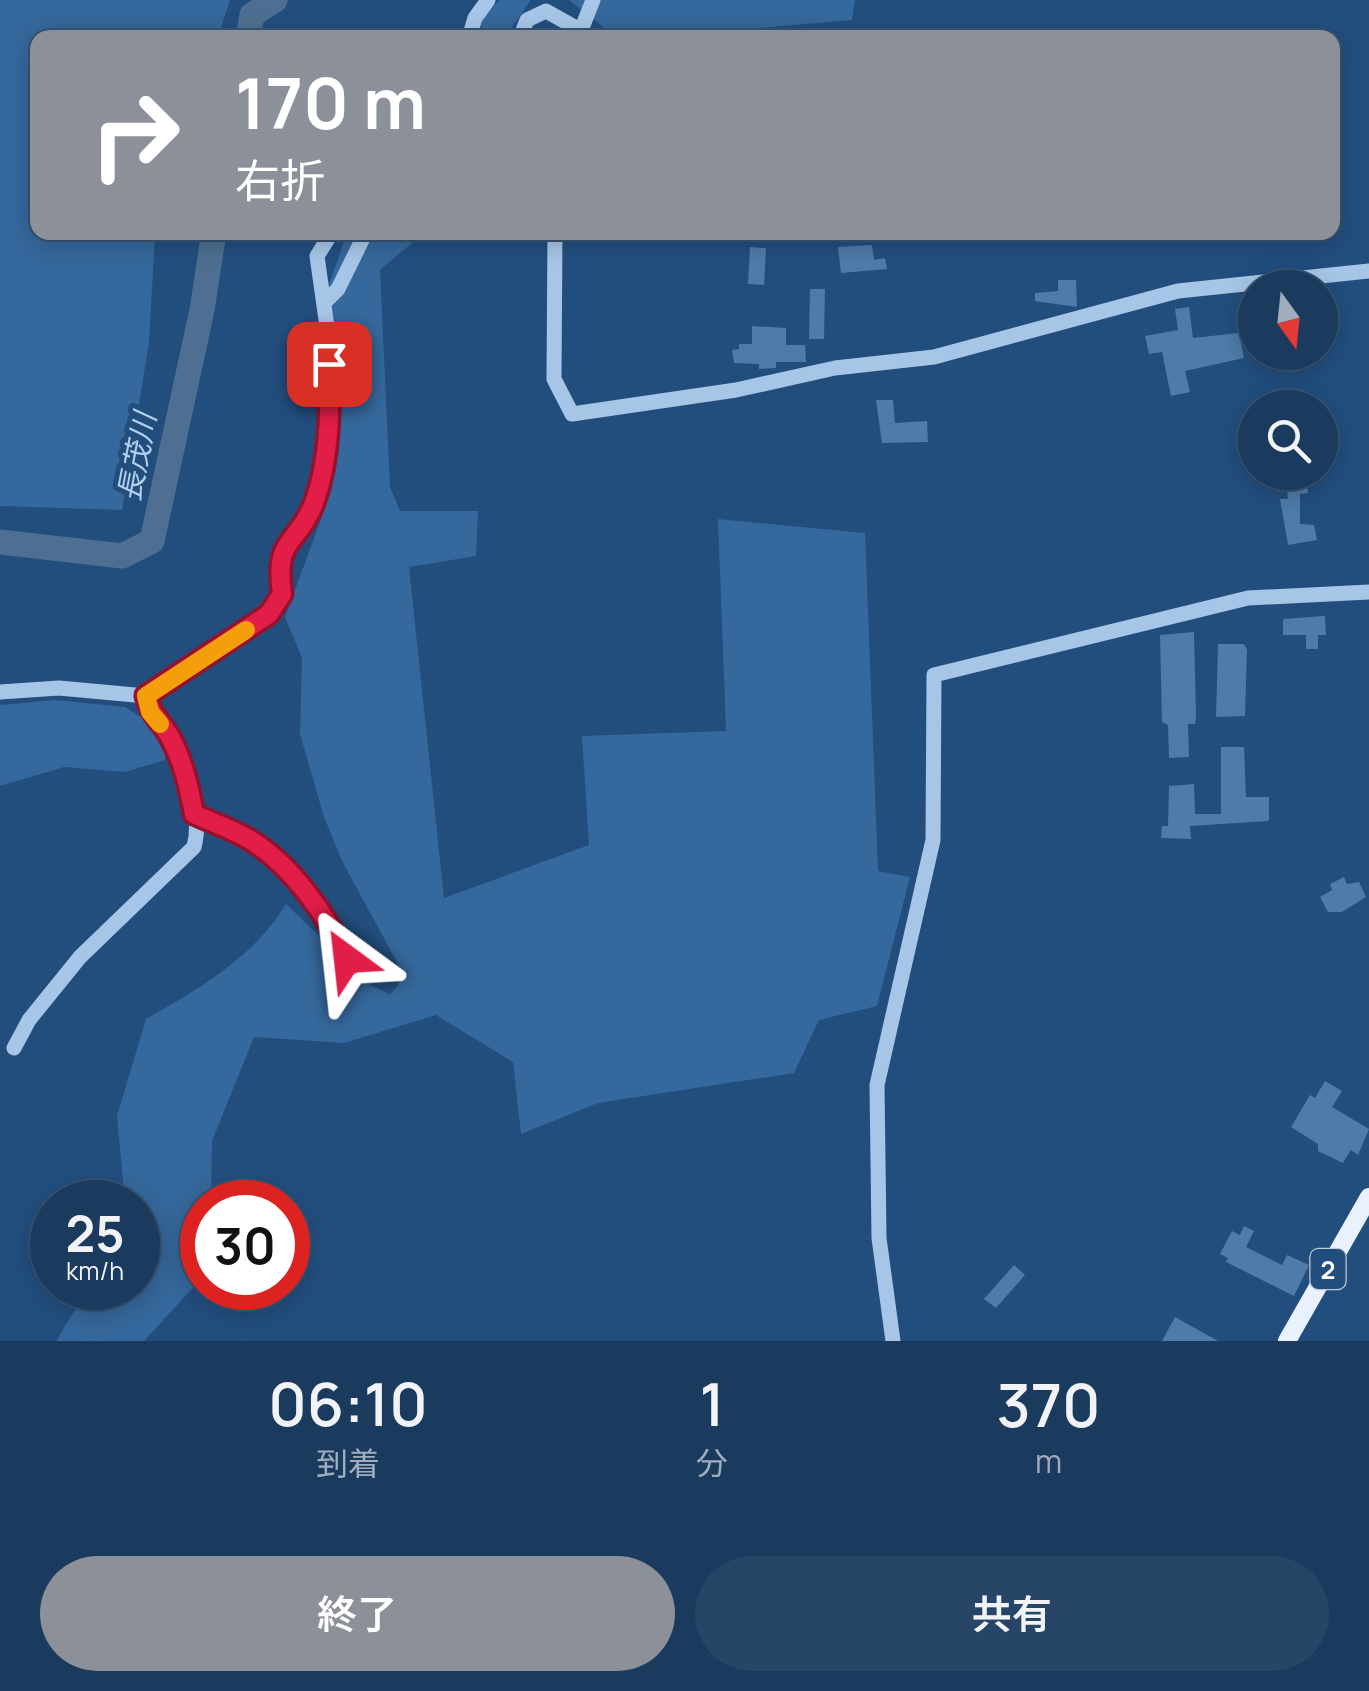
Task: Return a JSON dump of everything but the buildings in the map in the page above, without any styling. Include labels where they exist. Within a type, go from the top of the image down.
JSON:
[{"type":"main road","name":"2","points":[[1287,1341],[1369,1197]]},
{"type":"street","points":[[473,30],[488,0]]},
{"type":"street","points":[[581,30],[593,0]]},
{"type":"street","points":[[523,30],[527,20],[546,11],[573,30]]},
{"type":"street","points":[[0,692],[59,688],[146,696],[269,614],[282,594],[278,564],[313,506],[327,459],[330,372],[317,256],[327,240]]},
{"type":"street","points":[[324,303],[338,289],[362,240]]},
{"type":"street","points":[[555,240],[554,380],[572,414],[736,390],[835,368],[934,357],[1178,291],[1369,271]]},
{"type":"street","points":[[893,1341],[879,1238],[877,1085],[933,840],[934,676],[1248,598],[1369,592]]},
{"type":"street","points":[[14,1048],[29,1020],[80,957],[188,856],[198,835],[186,775],[169,735],[150,712],[146,696]]},
{"type":"street","points":[[194,814],[248,838],[282,866],[334,930],[347,959]]},
{"type":"shaded area","points":[[0,0],[230,0],[220,30],[30,30],[30,240],[155,240],[149,342],[122,510],[0,506]]},
{"type":"shaded area","points":[[500,0],[531,0],[510,30],[481,30],[482,17]]},
{"type":"shaded area","points":[[569,0],[855,0],[852,20],[734,30],[607,30]]},
{"type":"shaded area","points":[[345,240],[416,240],[380,270],[390,487],[400,511],[478,511],[476,556],[409,567],[444,898],[589,845],[582,736],[726,731],[718,519],[865,533],[878,871],[910,877],[877,1006],[819,1020],[794,1073],[598,1103],[521,1134],[513,1062],[436,1015],[344,1043],[254,1037],[212,1141],[211,1180],[180,1180],[180,1302],[144,1341],[57,1341],[75,1310],[160,1310],[160,1180],[123,1180],[117,1116],[146,1019],[205,984],[241,956],[258,941],[286,904],[370,985],[390,994],[398,986],[400,968],[342,861],[324,817],[300,734],[302,658],[285,617],[328,500],[337,460],[340,392],[329,284]]},
{"type":"shaded area","points":[[55,700],[125,707],[168,734],[165,760],[125,772],[64,767],[0,786],[0,705]]},
{"type":"waterway","name":"長茂川","points":[[249,30],[252,15],[275,0]]},
{"type":"waterway","name":"長茂川","points":[[0,542],[122,556],[152,541],[202,310],[213,240]]},
{"type":"slow traffic","points":[[160,724],[150,712],[146,696],[246,630]]},
{"type":"route","points":[[329,364],[327,459],[313,506],[278,564],[282,594],[269,614],[146,696],[150,712],[169,735],[186,775],[194,814],[248,838],[282,866],[334,930],[347,959]]}]
